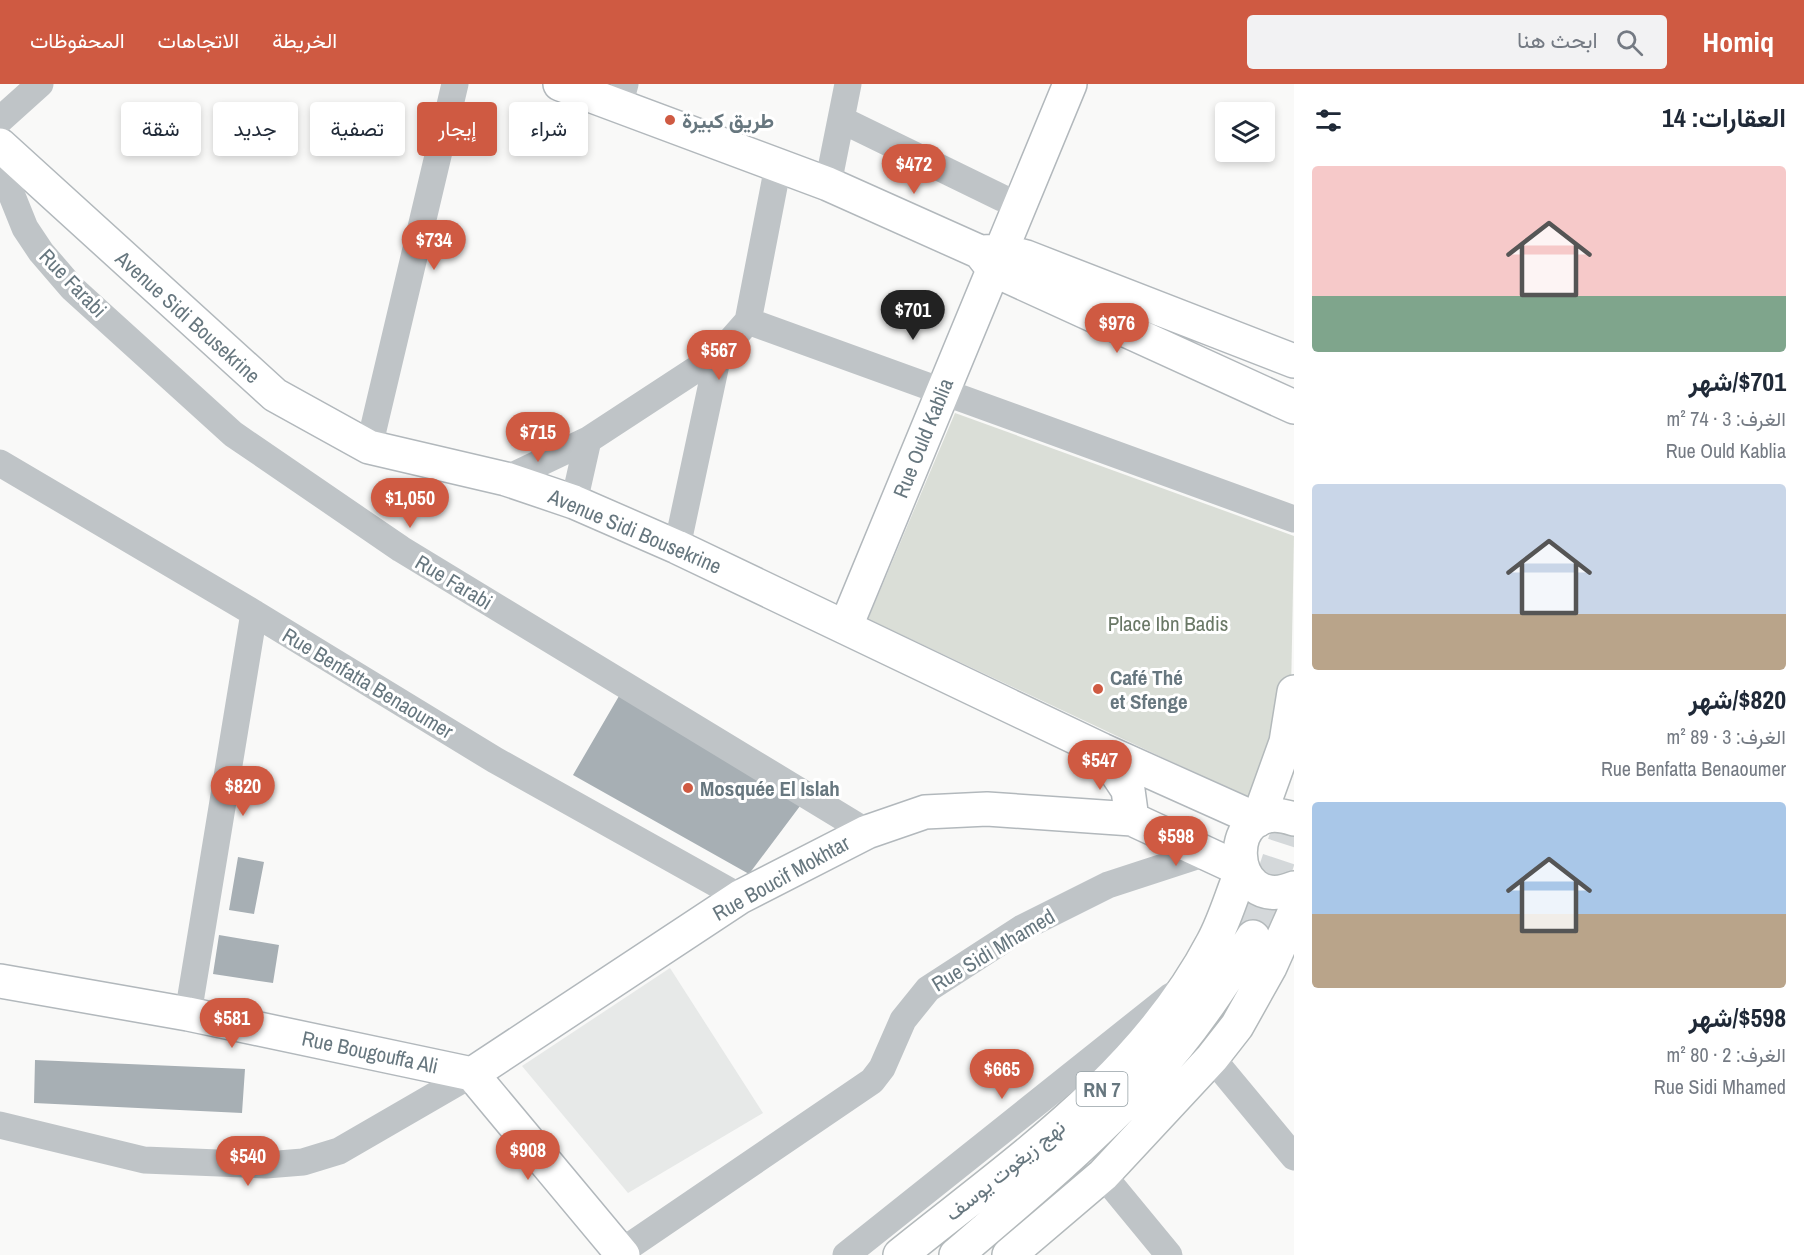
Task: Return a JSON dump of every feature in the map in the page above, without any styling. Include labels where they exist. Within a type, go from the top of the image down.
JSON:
[{"type":"street","points":[[0,120],[40,84]]},
{"type":"street","points":[[369,447],[455,84]]},
{"type":"street","points":[[560,84],[622,95],[778,166],[828,184],[992,258],[1294,407]]},
{"type":"street","points":[[828,184],[848,84]]},
{"type":"street","name":"Rue Ould Kablia","points":[[992,258],[1002,198],[1047,84]]},
{"type":"street","name":"Rue Ould Kablia","points":[[836,621],[932,386],[1070,84]]},
{"type":"street","points":[[842,120],[1002,198]]},
{"type":"street","name":"Avenue Sidi Bousekrine","points":[[0,145],[51,194],[275,395],[369,447],[506,479],[574,502],[677,547],[1102,750],[1258,820]]},
{"type":"street","name":"Rue Farabi","points":[[0,166],[25,228],[40,252],[72,288],[233,434],[401,549],[867,832]]},
{"type":"street","points":[[506,479],[588,440],[718,355],[748,321],[778,166]]},
{"type":"street","points":[[25,228],[51,194]]},
{"type":"street","points":[[992,258],[1026,257],[1255,348],[1294,361]]},
{"type":"street","points":[[748,321],[1294,519]]},
{"type":"street","points":[[1255,348],[1294,334]]},
{"type":"street","points":[[677,547],[718,355]]},
{"type":"street","points":[[574,502],[588,440]]},
{"type":"street","name":"Rue Benfatta Benaoumer","points":[[0,463],[254,613],[495,760],[740,897]]},
{"type":"street","points":[[188,1014],[254,613]]},
{"type":"street","points":[[1258,820],[1286,742],[1294,692]]},
{"type":"street","points":[[1102,750],[1128,790],[1132,819]]},
{"type":"street","points":[[1132,819],[1203,796]]},
{"type":"street","name":"Rue Boucif Mokhtar","points":[[472,1074],[740,897],[867,832],[926,812],[987,809],[1132,819]]},
{"type":"street","points":[[1242,870],[1239,859],[1242,837],[1258,820],[1269,815],[1282,815],[1294,819]]},
{"type":"street","points":[[1132,819],[1242,870],[1258,888],[1281,892],[1294,888]]},
{"type":"street","name":"Rue Sidi Mhamed","points":[[622,1254],[872,1081],[882,1068],[903,1020],[928,989],[1022,928],[1108,885],[1206,853]]},
{"type":"street","name":"نهج زيغوت يوسف","points":[[900,1255],[1093,1098],[1131,1057],[1188,983],[1213,941],[1242,870]]},
{"type":"street","name":"RN 7","points":[[1010,1255],[1103,1175],[1212,1058],[1237,1026],[1270,967],[1294,913]]},
{"type":"street","name":"نهج زيغوت يوسف","points":[[956,1255],[1049,1176],[1152,1075],[1220,989],[1253,937]]},
{"type":"street","name":"Rue Bougouffa Ali","points":[[0,981],[188,1014],[472,1074]]},
{"type":"street","points":[[846,1255],[1188,983]]},
{"type":"street","points":[[1212,1058],[1292,1150]]},
{"type":"street","points":[[0,1125],[144,1160],[266,1166],[303,1162],[339,1151],[472,1074],[622,1254]]},
{"type":"street","points":[[1103,1175],[1159,1252]]},
{"type":"shaded area","points":[[670,968],[763,1113],[628,1193],[522,1066]]},
{"type":"green space","name":"Place Ibn Badis","points":[[955,413],[1294,536],[1291,693],[1255,801],[868,619]]},
{"type":"building","name":"Mosquée El Islah","points":[[619,696],[803,802],[749,874],[573,775]]},
{"type":"building","points":[[238,857],[264,862],[254,914],[229,910]]},
{"type":"building","points":[[219,935],[279,945],[273,983],[213,974]]},
{"type":"building","points":[[35,1060],[245,1069],[242,1113],[34,1103]]},
{"type":"tunnel","points":[[1253,937],[1294,813]]},
{"type":"place","name":"طريق كبيرة","points":[[670,120]]},
{"type":"place","name":"Café Thé et Sfenge","points":[[1098,689]]},
{"type":"place","name":"Mosquée El Islah","points":[[688,788]]}]
